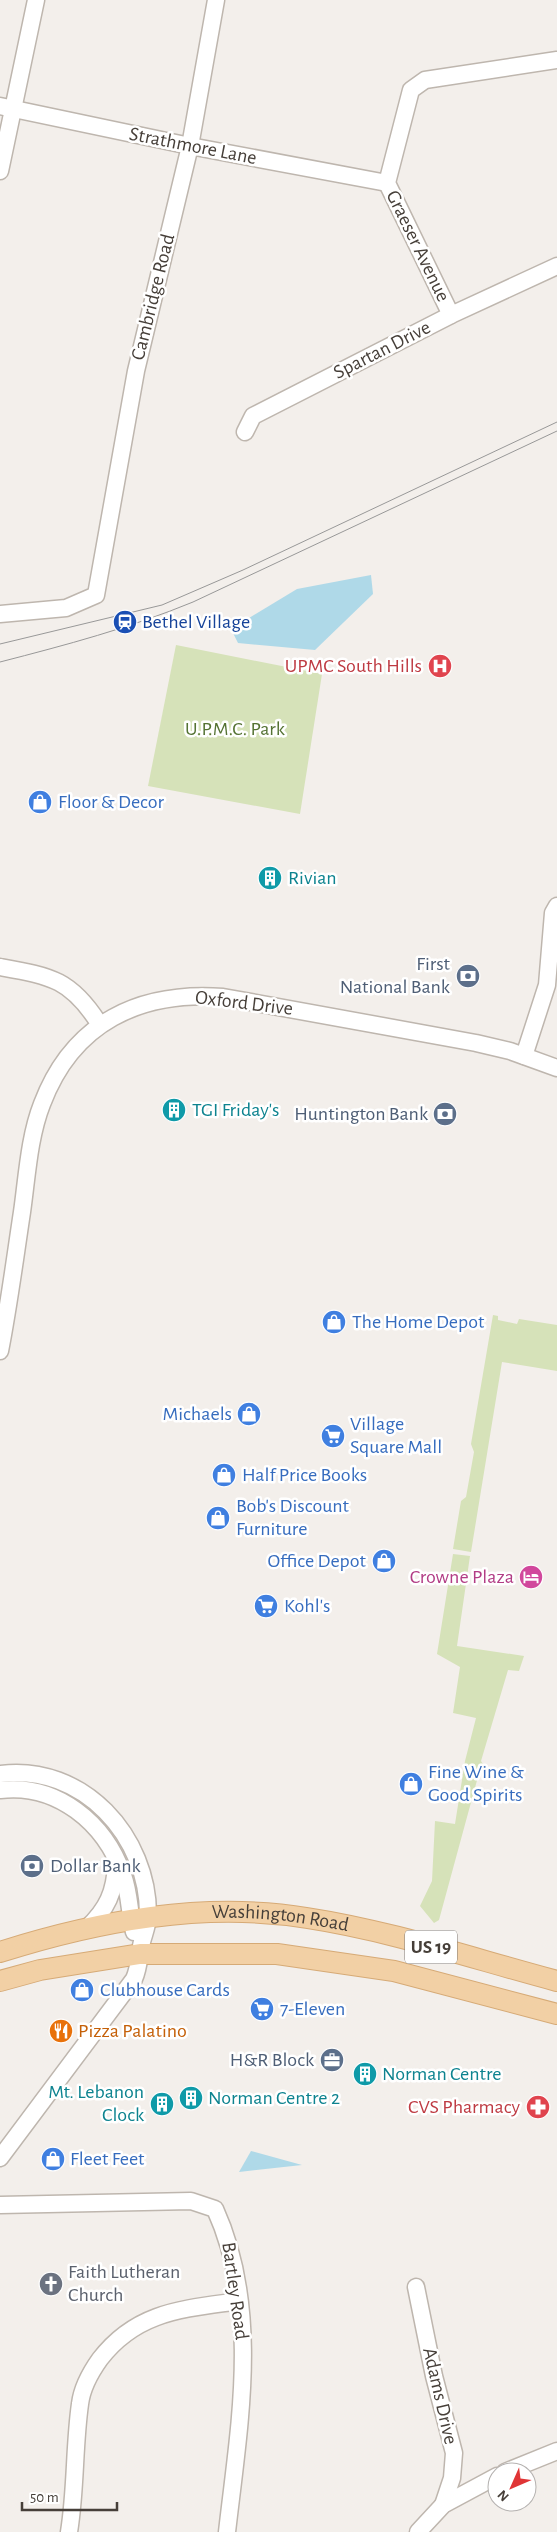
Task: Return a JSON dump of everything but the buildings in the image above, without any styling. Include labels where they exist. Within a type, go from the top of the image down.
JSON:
[{"type":"main road","name":"Washington Road","points":[[0,1952],[86,1928],[139,1918],[214,1912],[305,1917],[358,1927],[557,1981]]},
{"type":"main road","name":"Washington Road","points":[[0,1981],[40,1970],[140,1954],[276,1954],[334,1960],[394,1970],[557,2014]]},
{"type":"street","points":[[0,171],[6,108],[36,0]]},
{"type":"street","name":"Cambridge Road","points":[[0,614],[66,608],[96,595],[136,371],[190,146],[216,0]]},
{"type":"street","name":"Graeser Avenue","points":[[451,315],[387,183],[411,90],[425,80],[557,60]]},
{"type":"street","name":"Strathmore Lane","points":[[6,108],[190,146],[387,183]]},
{"type":"street","name":"Spartan Drive","points":[[245,432],[253,416],[451,315],[557,266]]},
{"type":"street","points":[[524,1056],[547,985],[553,913],[557,906]]},
{"type":"street","points":[[0,967],[48,976],[61,982],[80,997],[100,1025]]},
{"type":"street","name":"Oxford Drive","points":[[0,1351],[27,1176],[41,1106],[62,1065],[87,1036],[100,1025],[128,1008],[150,1001],[200,995],[223,997],[476,1043],[524,1056],[557,1068]]},
{"type":"street","points":[[0,1774],[22,1773],[45,1777],[64,1783],[97,1802],[127,1837],[140,1867],[140,1954],[139,1968],[134,1979],[0,2158]]},
{"type":"street","points":[[0,1790],[31,1791],[50,1796],[66,1804],[98,1828],[108,1841],[139,1918]]},
{"type":"street","points":[[86,1928],[103,1911],[112,1897],[116,1880],[116,1860]]},
{"type":"street","name":"Bartley Road","points":[[0,2205],[191,2201],[215,2209],[227,2235],[234,2265],[244,2344],[241,2414],[227,2532]]},
{"type":"street","name":"Adams Drive","points":[[416,2288],[434,2376],[454,2453],[452,2478],[443,2505]]},
{"type":"street","points":[[69,2532],[75,2498],[80,2402],[89,2374],[114,2342],[140,2324],[178,2310],[239,2301]]},
{"type":"street","points":[[531,2462],[557,2452]]},
{"type":"street","points":[[418,2532],[443,2505],[487,2481]]},
{"type":"green space","name":"U.P.M.C. Park","points":[[176,645],[322,674],[300,814],[148,786]]},
{"type":"green space","points":[[493,1315],[498,1316],[498,1320],[517,1324],[519,1319],[557,1325],[557,1371],[502,1362],[471,1552],[453,1549],[461,1501],[466,1497],[474,1452],[471,1444]]},
{"type":"green space","points":[[453,1554],[470,1556],[457,1646],[524,1656],[519,1671],[508,1670],[481,1761],[490,1775],[479,1773],[439,1920],[434,1923],[420,1906],[432,1881],[435,1821],[455,1824],[465,1761],[476,1718],[453,1713],[460,1667],[437,1654]]},
{"type":"water","points":[[371,575],[373,594],[315,650],[238,643],[231,629],[297,589]]},
{"type":"water","points":[[251,2151],[302,2165],[239,2172]]},
{"type":"tram line","points":[[0,644],[162,605],[243,570],[557,422]]},
{"type":"tram line","points":[[0,662],[122,628],[193,602],[557,431]]},
{"type":"place","name":"Bethel Village","points":[[125,622]]},
{"type":"place","name":"UPMC South Hills","points":[[440,666]]},
{"type":"place","name":"Floor & Decor","points":[[40,802]]},
{"type":"place","name":"Rivian","points":[[270,878]]},
{"type":"place","name":"First National Bank","points":[[468,976]]},
{"type":"place","name":"TGI Friday's","points":[[174,1110]]},
{"type":"place","name":"Huntington Bank","points":[[445,1114]]},
{"type":"place","name":"The Home Depot","points":[[334,1322]]},
{"type":"place","name":"Michaels","points":[[249,1414]]},
{"type":"place","name":"Village Square Mall","points":[[333,1436]]},
{"type":"place","name":"Half Price Books","points":[[224,1475]]},
{"type":"place","name":"Bob's Discount Furniture","points":[[218,1518]]},
{"type":"place","name":"Office Depot","points":[[384,1561]]},
{"type":"place","name":"Crowne Plaza","points":[[531,1577]]},
{"type":"place","name":"Kohl's","points":[[266,1606]]},
{"type":"place","name":"Fine Wine & Good Spirits","points":[[411,1784]]},
{"type":"place","name":"Dollar Bank","points":[[32,1866]]},
{"type":"place","name":"Clubhouse Cards","points":[[82,1990]]},
{"type":"place","name":"7-Eleven","points":[[262,2009]]},
{"type":"place","name":"Pizza Palatino","points":[[61,2031]]},
{"type":"place","name":"H&R Block","points":[[332,2060]]},
{"type":"place","name":"Norman Centre","points":[[365,2074]]},
{"type":"place","name":"Norman Centre 2","points":[[191,2098]]},
{"type":"place","name":"Mt. Lebanon Clock","points":[[162,2104]]},
{"type":"place","name":"CVS Pharmacy","points":[[538,2107]]},
{"type":"place","name":"Fleet Feet","points":[[53,2159]]},
{"type":"place","name":"Faith Lutheran Church","points":[[51,2284]]}]
